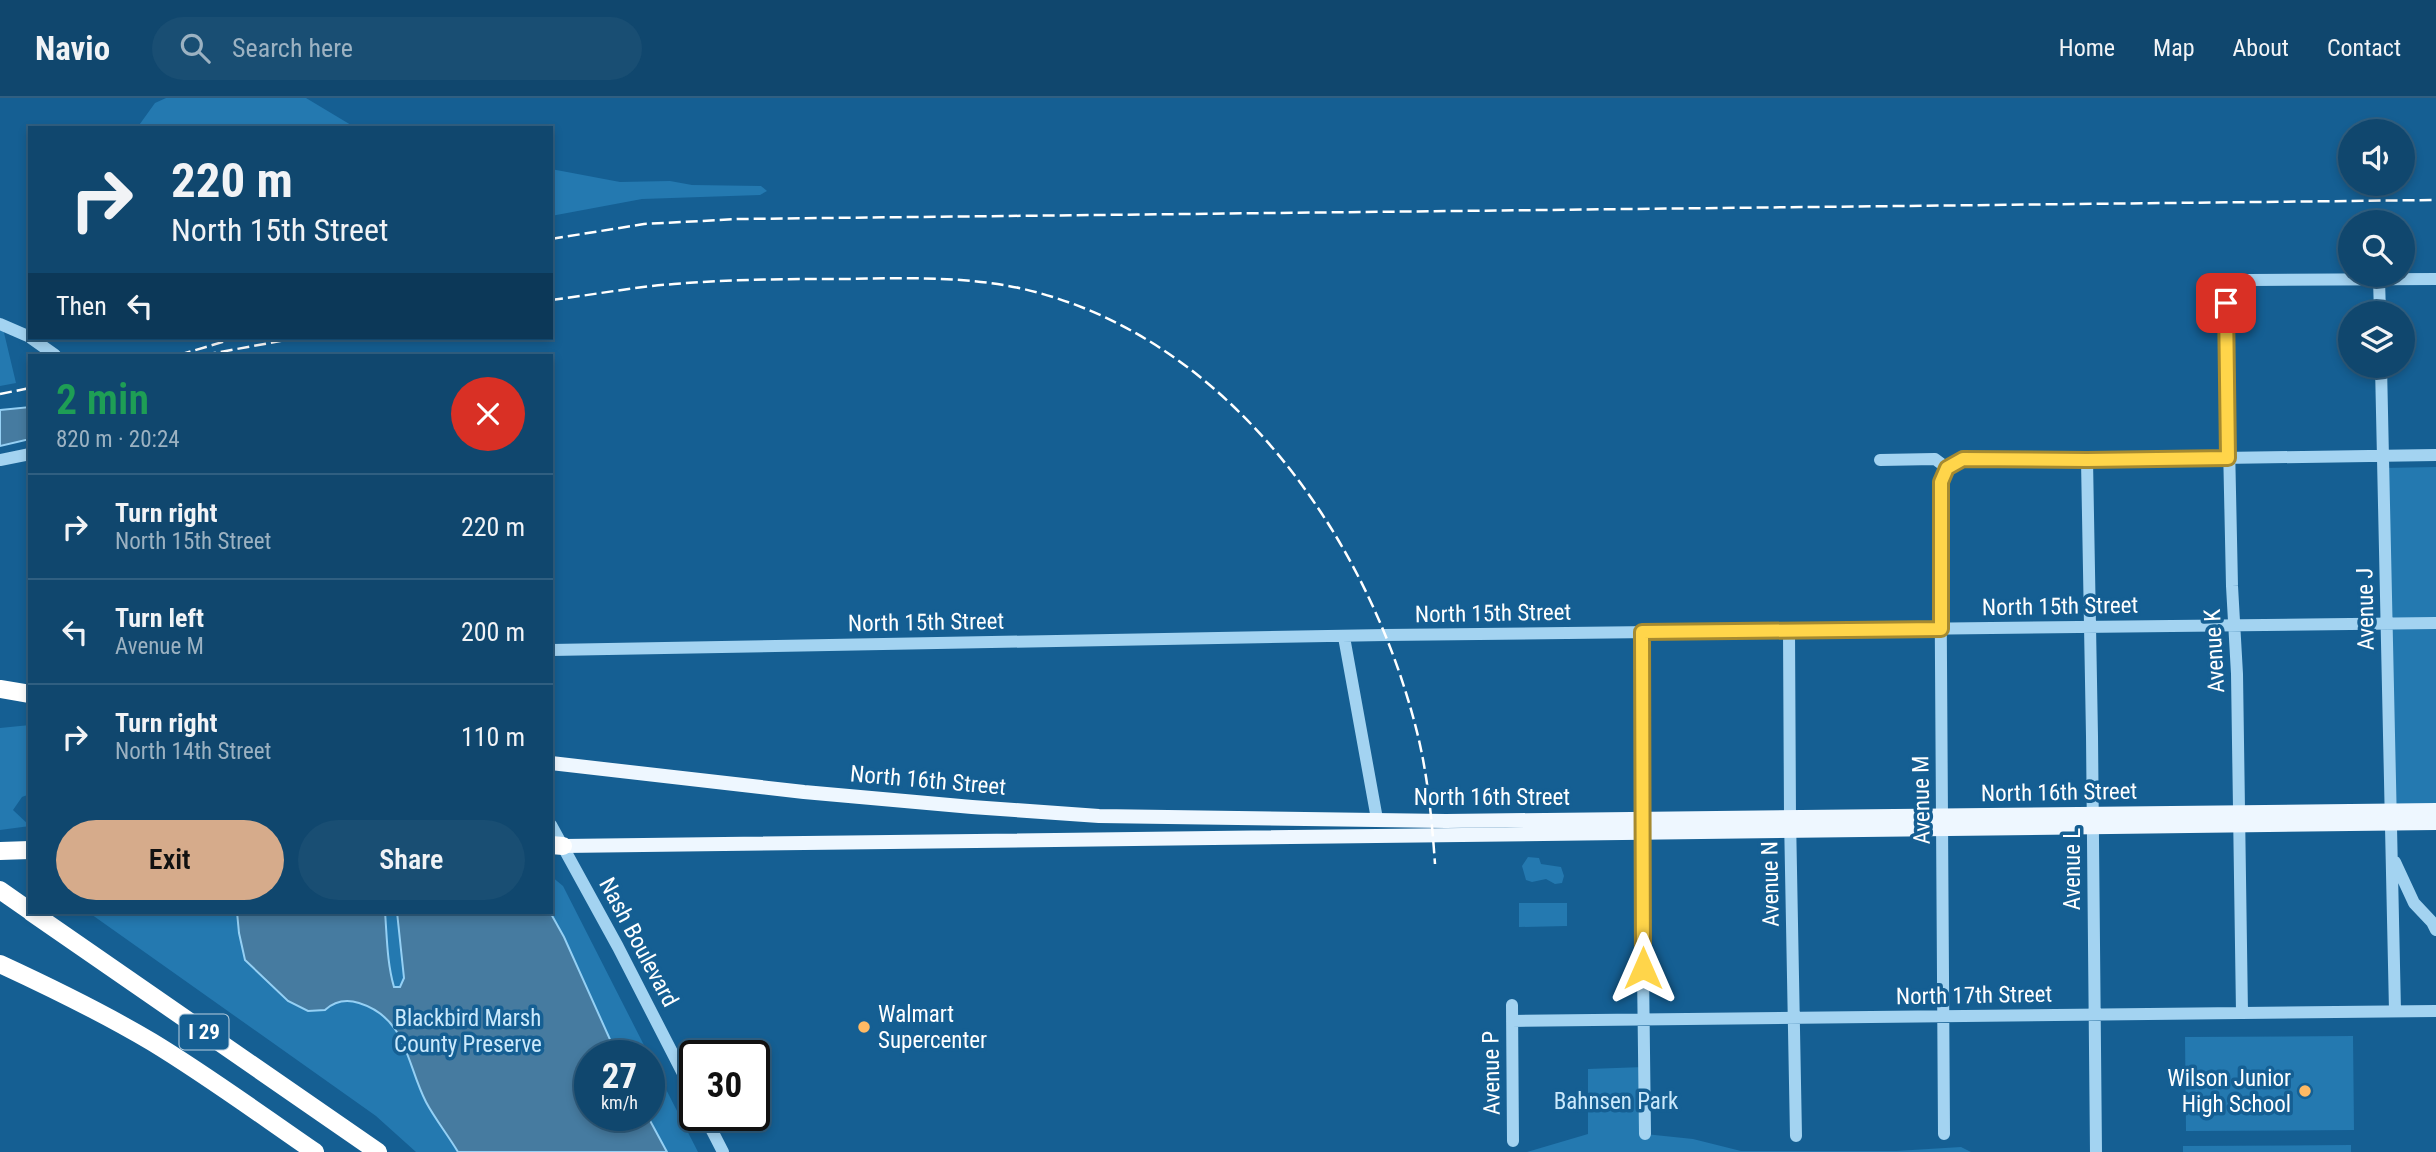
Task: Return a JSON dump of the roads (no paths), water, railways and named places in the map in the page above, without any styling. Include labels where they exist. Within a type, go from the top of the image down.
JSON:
[{"type":"highway","points":[[0,690],[28,694]]},
{"type":"highway","points":[[0,851],[28,850]]},
{"type":"highway","name":"I 29","points":[[0,890],[28,909]]},
{"type":"highway","name":"I 29","points":[[35,914],[378,1152]]},
{"type":"highway","name":"I 29","points":[[0,964],[152,1042],[315,1152]]},
{"type":"main road","name":"North 16th Street","points":[[553,763],[804,792],[1073,815],[1641,825]]},
{"type":"main road","name":"North 16th Street","points":[[557,846],[1641,825],[2391,817],[2436,810]]},
{"type":"main road","name":"North 16th Street","points":[[2391,817],[2436,823]]},
{"type":"street","points":[[2415,279],[2436,279]]},
{"type":"street","name":"Avenue K","points":[[2242,1013],[2237,674],[2228,458],[2226,303],[2232,288],[2241,282],[2338,280]]},
{"type":"street","points":[[0,324],[28,336]]},
{"type":"street","points":[[34,340],[54,354]]},
{"type":"street","name":"Avenue J","points":[[2381,378],[2395,1011]]},
{"type":"street","points":[[0,460],[28,454]]},
{"type":"street","points":[[1881,460],[1935,459],[1947,468],[1963,459],[2436,455]]},
{"type":"street","name":"Avenue L","points":[[2087,460],[2096,1152]]},
{"type":"street","name":"Avenue M","points":[[1944,1134],[1940,505],[1941,482],[1947,468]]},
{"type":"street","name":"North 15th Street","points":[[553,650],[1344,636],[2436,622]]},
{"type":"street","name":"Avenue N","points":[[1789,630],[1796,1136]]},
{"type":"street","points":[[1642,632],[1641,825],[1645,1134]]},
{"type":"street","points":[[1344,636],[1377,819]]},
{"type":"street","name":"Nash Boulevard","points":[[557,846],[612,936],[679,1066]]},
{"type":"street","name":"Avenue J","points":[[2392,852],[2414,903],[2436,930]]},
{"type":"street","name":"Avenue P","points":[[1512,1005],[1513,1141]]},
{"type":"street","name":"North 17th Street","points":[[1512,1021],[2436,1011]]},
{"type":"street","points":[[712,1131],[723,1152]]},
{"type":"railway","points":[[553,239],[644,224],[738,219],[2436,200]]},
{"type":"railway","points":[[553,300],[643,287],[717,281],[890,278],[955,280],[1019,288],[1094,312],[1163,350],[1224,398],[1279,455],[1326,520],[1365,589],[1396,662],[1418,736],[1429,800],[1435,864]]},
{"type":"railway","points":[[182,354],[229,340]]},
{"type":"railway","points":[[209,354],[286,340]]},
{"type":"railway","points":[[0,394],[28,388]]},
{"type":"place","name":"Walmart Supercenter","points":[[864,1027]]},
{"type":"place","name":"Wilson Junior High School","points":[[2305,1091]]},
{"type":"park label","name":"Blackbird Marsh County Preserve","points":[[468,1031]]},
{"type":"park label","name":"Bahnsen Park","points":[[1616,1101]]}]
